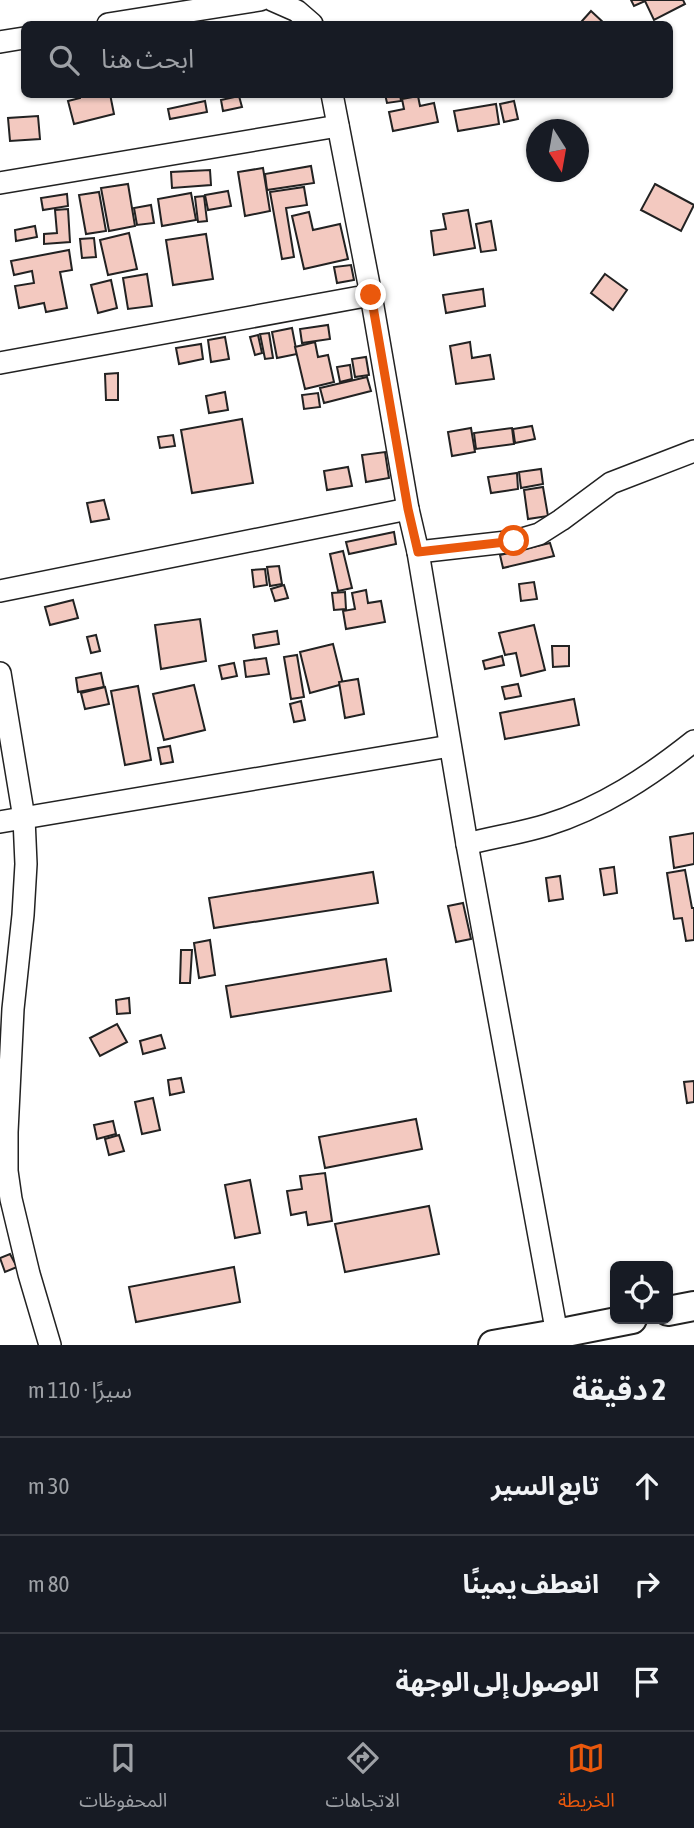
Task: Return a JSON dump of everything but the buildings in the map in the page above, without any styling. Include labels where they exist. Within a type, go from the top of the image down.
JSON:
[{"type":"main road","points":[[673,1310],[694,1306]]},
{"type":"main road","points":[[493,1345],[558,1340],[614,1324]]},
{"type":"street","points":[[127,21],[260,0]]},
{"type":"street","points":[[272,0],[297,11],[309,21]]},
{"type":"street","points":[[0,42],[21,38]]},
{"type":"street","points":[[333,98],[418,552],[467,844],[558,1340]]},
{"type":"street","points":[[0,183],[338,126]]},
{"type":"street","points":[[0,363],[371,295]]},
{"type":"street","points":[[418,552],[514,541],[539,534],[611,483],[694,451]]},
{"type":"street","points":[[0,591],[408,509]]},
{"type":"street","points":[[0,673],[24,818],[25,888],[13,1009],[6,1132],[7,1171],[26,1263],[50,1345]]},
{"type":"street","points":[[467,844],[548,824],[606,800],[660,767],[694,741]]},
{"type":"street","points":[[0,822],[450,746]]},
{"type":"route","points":[[371,295],[408,509],[418,552],[514,541]]}]
